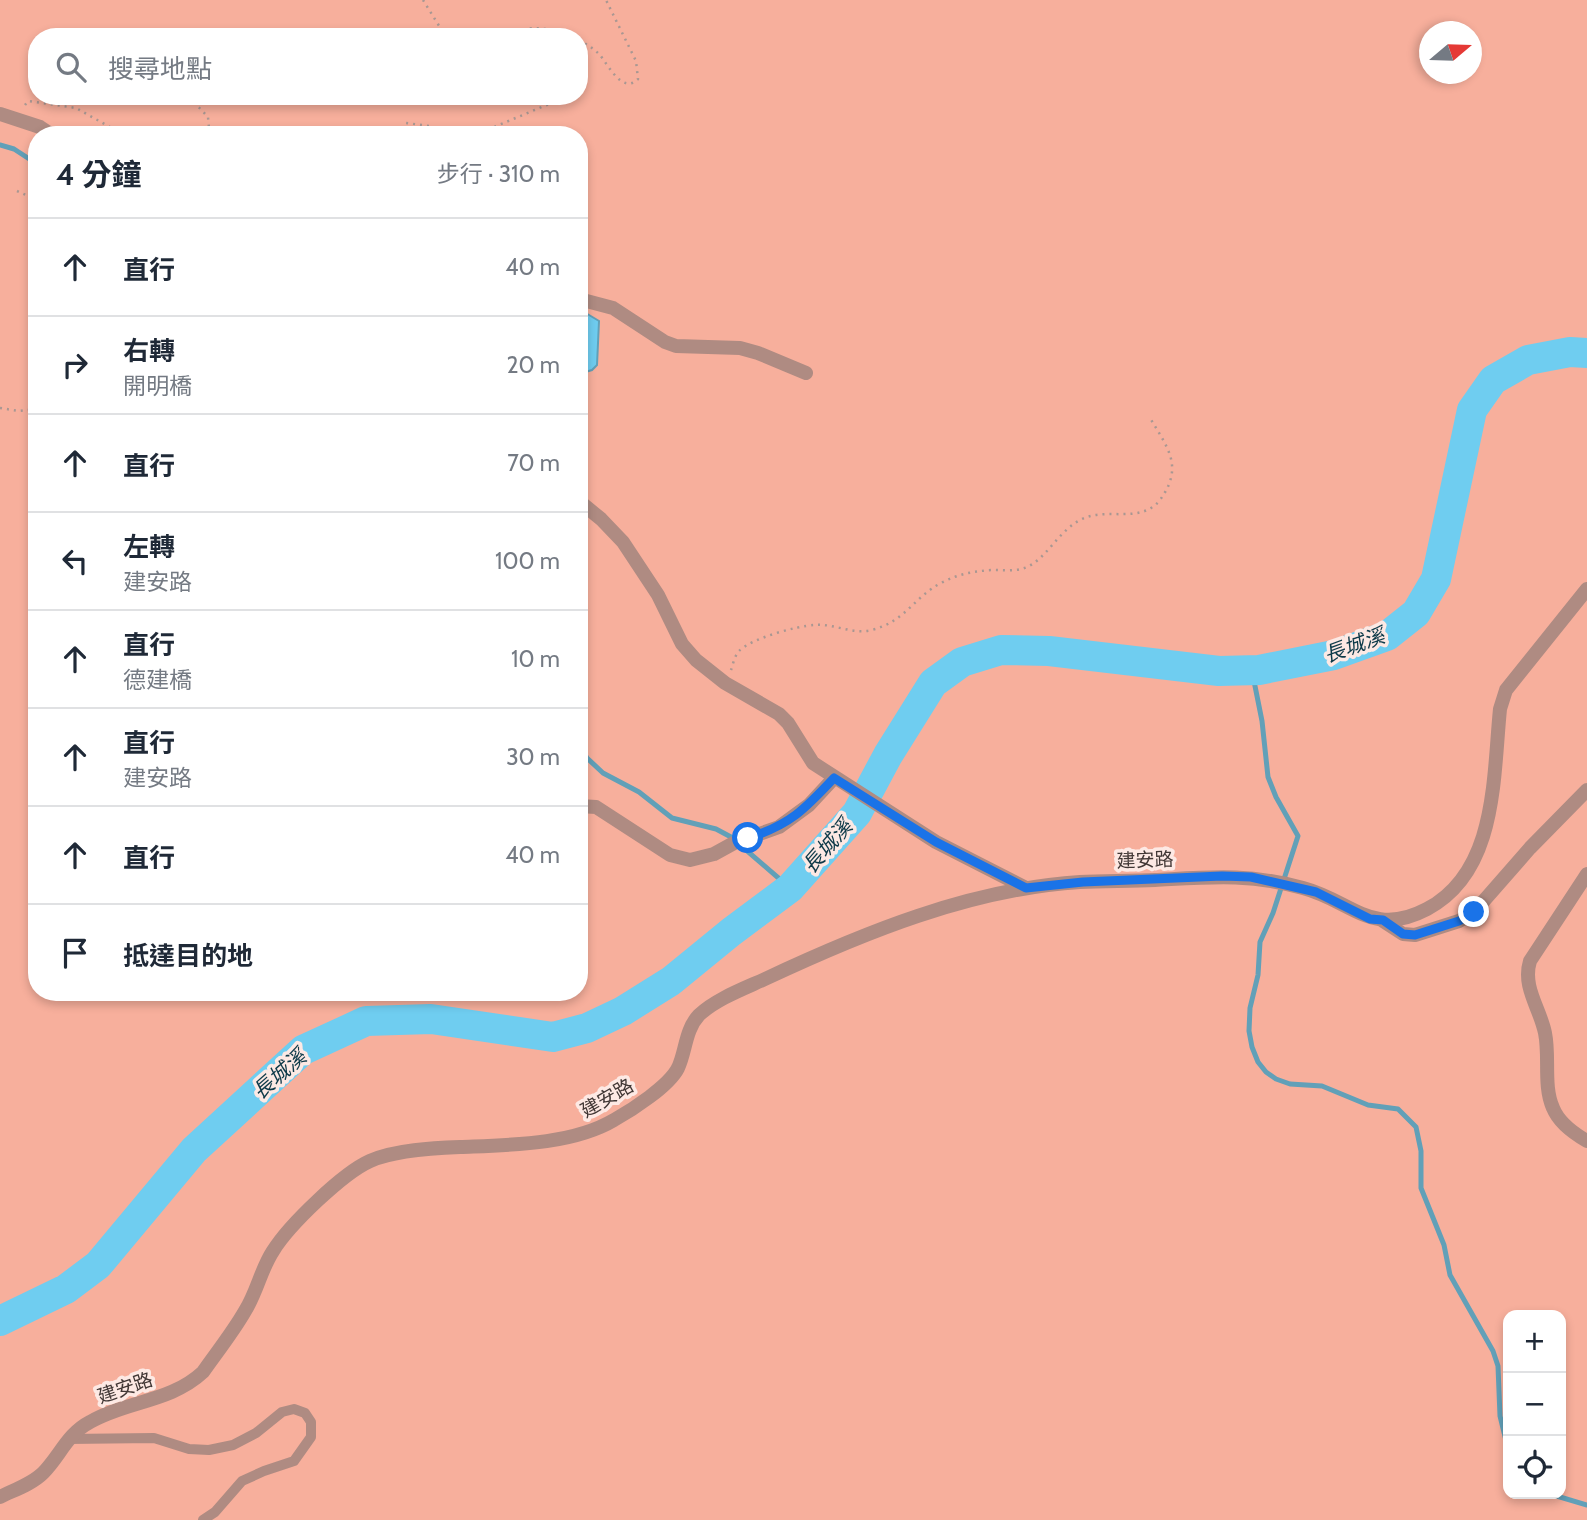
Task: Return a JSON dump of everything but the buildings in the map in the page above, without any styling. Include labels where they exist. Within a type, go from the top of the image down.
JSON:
[{"type":"street","points":[[7,117],[37,126]]},
{"type":"street","points":[[588,301],[613,308],[665,342],[676,346],[740,348],[806,373]]},
{"type":"street","points":[[588,508],[623,542],[659,596],[682,644],[696,660],[726,683],[779,714],[788,723],[813,763],[936,842],[1026,888]]},
{"type":"street","points":[[1383,920],[1400,919],[1424,911],[1448,896],[1463,881],[1485,832],[1500,709],[1506,690],[1587,589]]},
{"type":"street","points":[[588,807],[596,807],[670,855],[690,860],[713,854],[779,827],[840,782]]},
{"type":"street","points":[[1383,920],[1403,934],[1415,935],[1459,921],[1474,912],[1530,848],[1587,790]]},
{"type":"street","points":[[1587,874],[1531,961],[1527,972],[1527,984],[1545,1032],[1549,1095],[1553,1108],[1561,1122],[1587,1141]]},
{"type":"street","name":"建安路","points":[[0,1497],[42,1474],[68,1439],[91,1421],[128,1405],[173,1392],[203,1373],[245,1312],[276,1247],[308,1212],[361,1166],[381,1157],[409,1152],[512,1145],[586,1133],[599,1128],[637,1105],[675,1074],[694,1021],[702,1012],[810,958],[913,918],[978,898],[1026,888],[1083,882],[1222,876],[1268,880],[1303,888],[1370,919],[1383,920]]},
{"type":"lane","points":[[68,1439],[154,1438],[189,1449],[209,1450],[233,1444],[256,1433],[282,1412],[294,1409],[305,1413],[311,1422],[311,1437],[293,1461],[242,1481],[215,1512],[203,1520]]},
{"type":"path","points":[[423,0],[440,28]]},
{"type":"path","points":[[588,46],[596,51],[621,81],[628,85],[638,79],[636,61],[606,0]]},
{"type":"path","points":[[7,117],[28,101]]},
{"type":"path","points":[[55,105],[76,108],[108,126]]},
{"type":"path","points":[[197,105],[208,117],[209,126]]},
{"type":"path","points":[[496,126],[547,105]]},
{"type":"path","points":[[404,126],[406,123],[424,126]]},
{"type":"path","points":[[17,191],[28,196]]},
{"type":"path","points":[[0,408],[28,410]]},
{"type":"path","points":[[726,683],[737,652],[749,644],[789,630],[816,625],[860,632],[874,629],[897,621],[938,584],[953,577],[973,571],[1014,570],[1030,566],[1066,529],[1083,518],[1101,513],[1125,515],[1144,512],[1158,502],[1169,486],[1173,471],[1170,450],[1150,418]]},
{"type":"shaded area","points":[[0,0],[1587,0],[1587,1520],[0,1520]]},
{"type":"water","points":[[588,314],[599,321],[597,365],[588,371]]},
{"type":"waterway","points":[[0,145],[14,149],[28,158]]},
{"type":"waterway","name":"長城溪","points":[[0,1321],[66,1289],[98,1265],[194,1150],[303,1050],[366,1021],[431,1019],[553,1037],[587,1028],[623,1011],[671,981],[790,888],[857,813],[888,755],[933,683],[962,662],[1001,650],[1049,651],[1219,671],[1259,670],[1334,655],[1387,636],[1416,613],[1436,579],[1472,410],[1493,380],[1528,360],[1570,352],[1587,353]]},
{"type":"waterway","points":[[1252,671],[1262,721],[1268,777],[1298,836],[1273,913],[1260,942],[1258,975],[1250,1008],[1249,1031],[1252,1047],[1258,1062],[1276,1079],[1290,1084],[1322,1086],[1368,1105],[1398,1109],[1416,1127],[1421,1151],[1421,1188],[1444,1245],[1450,1275],[1493,1351],[1498,1366],[1500,1416],[1505,1436]]},
{"type":"waterway","points":[[588,759],[603,773],[639,792],[672,818],[716,829],[731,837],[790,888]]},
{"type":"waterway","points":[[1566,1499],[1587,1505]]},
{"type":"route","points":[[748,838],[789,821],[809,805],[834,778],[936,842],[1026,888],[1083,882],[1251,877],[1316,892],[1370,919],[1383,920],[1403,934],[1415,935],[1459,921],[1474,912]]}]
